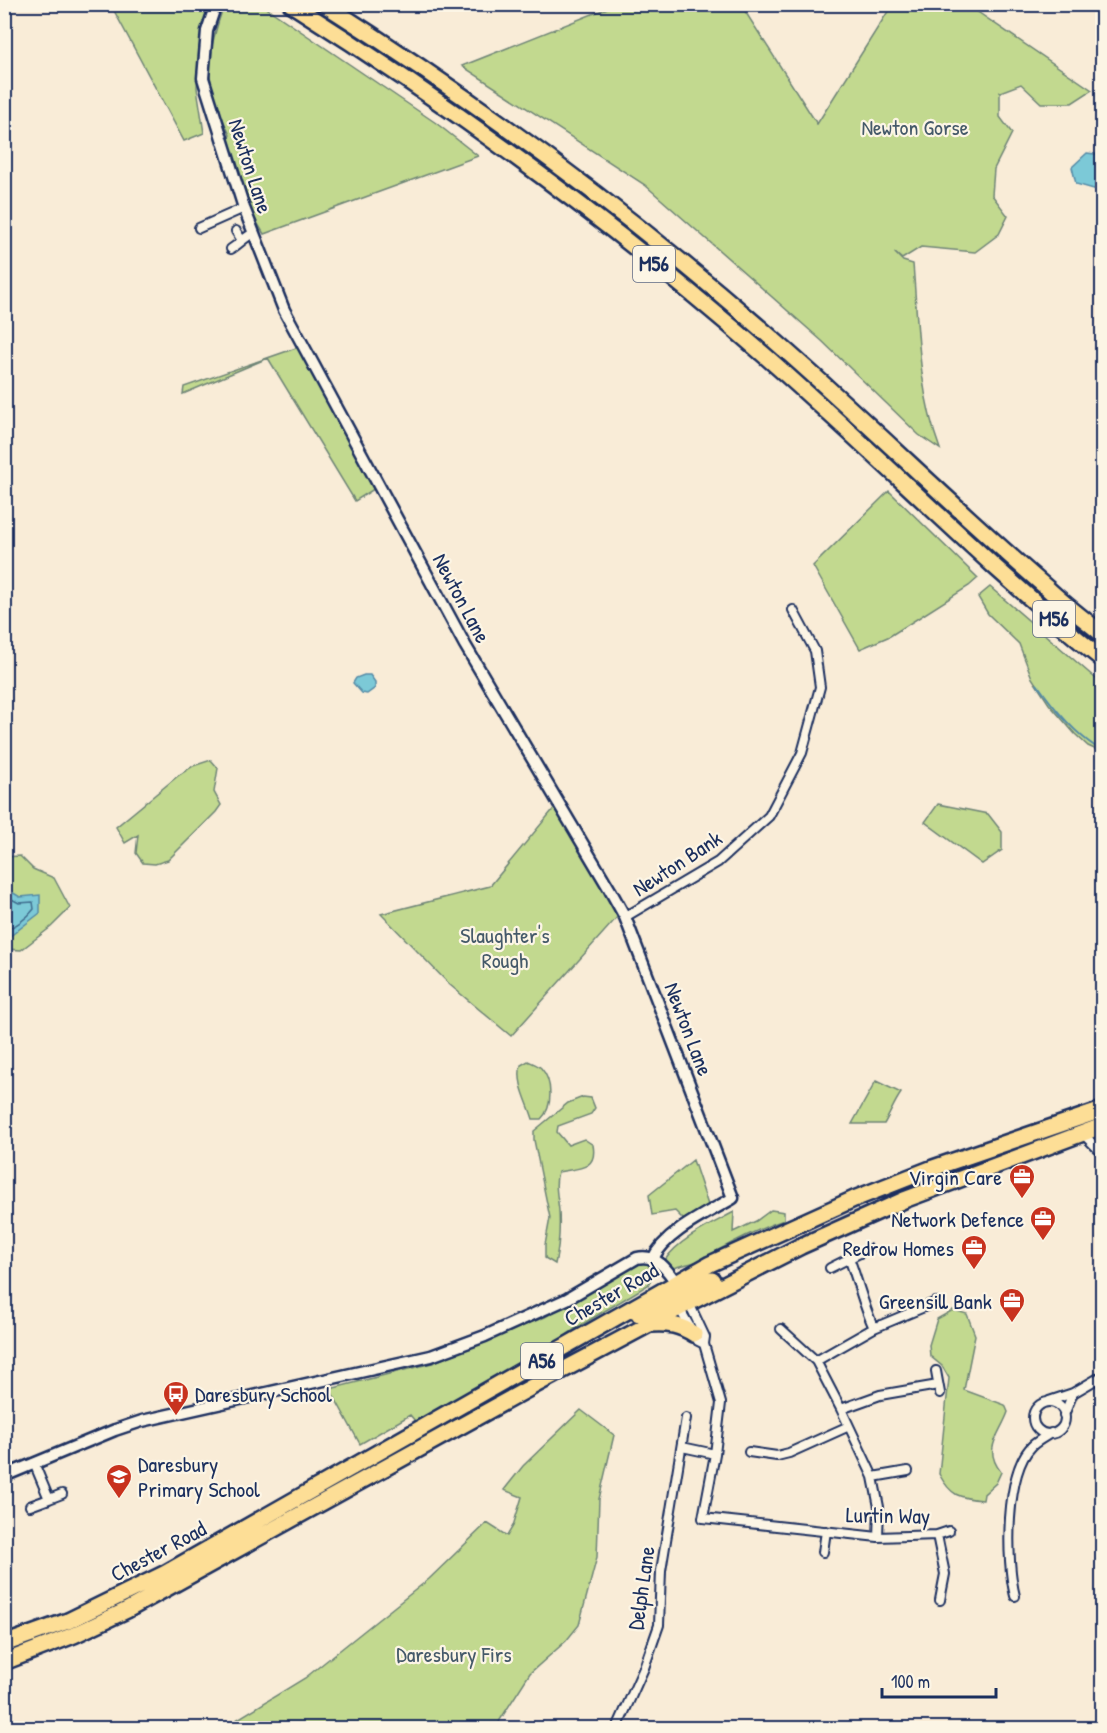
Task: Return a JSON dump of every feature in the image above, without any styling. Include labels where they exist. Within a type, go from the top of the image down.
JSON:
[{"type":"highway","name":"M56","points":[[291,4],[443,105],[630,244],[781,369],[853,434],[956,533],[1102,659]]},
{"type":"highway","name":"M56","points":[[324,4],[451,89],[640,229],[812,374],[1020,565],[1102,633]]},
{"type":"highway","name":"Chester Road","points":[[4,1662],[74,1635],[127,1610],[651,1324],[678,1295],[750,1245],[854,1199],[943,1164],[1102,1110]]},
{"type":"highway","name":"Chester Road","points":[[4,1644],[68,1621],[164,1574],[556,1352],[678,1295],[801,1246],[904,1200],[1102,1126]]},
{"type":"highway","points":[[651,1324],[681,1326],[699,1339]]},
{"type":"street","name":"Newton Lane","points":[[216,4],[207,31],[203,78],[244,208],[284,310],[450,619],[625,917],[733,1198]]},
{"type":"street","points":[[199,228],[244,208]]},
{"type":"street","points":[[236,231],[241,239]]},
{"type":"street","points":[[231,249],[241,239],[253,233]]},
{"type":"street","name":"Newton Bank","points":[[625,917],[718,862],[769,816],[802,753],[820,687],[815,651],[793,610]]},
{"type":"street","points":[[1076,1118],[1083,1133],[1102,1153]]},
{"type":"street","name":"Chester Road","points":[[4,1476],[142,1421],[431,1356],[485,1336],[567,1299],[637,1258],[646,1256],[655,1261],[660,1247],[670,1237],[733,1198]]},
{"type":"street","points":[[830,1268],[868,1249]]},
{"type":"street","points":[[849,1258],[861,1289],[865,1309],[874,1328]]},
{"type":"street","points":[[655,1261],[705,1337],[699,1339]]},
{"type":"street","points":[[678,1295],[699,1339],[721,1402],[715,1454],[682,1447]]},
{"type":"street","points":[[816,1361],[874,1328],[936,1302]]},
{"type":"street","points":[[781,1329],[816,1361],[842,1409],[873,1477],[879,1508],[878,1537]]},
{"type":"street","points":[[842,1409],[880,1395],[939,1389],[936,1371]]},
{"type":"street","points":[[1032,1446],[1033,1416],[1036,1408],[1074,1393],[1102,1376]]},
{"type":"street","points":[[1014,1596],[1009,1561],[1013,1494],[1021,1464],[1032,1446],[1063,1426],[1064,1415],[1074,1393]]},
{"type":"street","points":[[1047,1402],[1057,1404],[1064,1415]]},
{"type":"street","name":"Delph Lane","points":[[617,1728],[644,1668],[659,1625],[662,1571],[686,1418]]},
{"type":"street","points":[[1034,1421],[1038,1429],[1052,1433]]},
{"type":"street","points":[[749,1452],[777,1456],[789,1453],[849,1426]]},
{"type":"street","name":"Lurtin Way","points":[[715,1454],[703,1518],[878,1537],[937,1535],[949,1531]]},
{"type":"street","points":[[34,1463],[49,1499]]},
{"type":"street","points":[[873,1477],[908,1471]]},
{"type":"street","points":[[30,1506],[62,1494]]},
{"type":"street","name":"Lurtin Way","points":[[823,1552],[826,1531]]},
{"type":"street","points":[[937,1535],[945,1574],[940,1600]]},
{"type":"green space","name":"Newton Gorse","points":[[966,4],[1092,90],[1072,103],[1041,103],[1021,84],[1000,92],[1000,117],[1012,133],[994,169],[992,195],[1008,216],[999,234],[975,252],[921,247],[902,259],[894,252],[903,261],[913,264],[923,381],[940,449],[919,435],[822,341],[645,185],[462,66],[615,5],[741,5],[817,124],[892,5]]},
{"type":"green space","points":[[111,5],[210,5],[199,47],[197,88],[204,133],[184,141]]},
{"type":"green space","points":[[224,5],[262,5],[436,123],[478,156],[264,234],[250,211],[227,141],[230,135],[216,103],[210,77],[210,54]]},
{"type":"green space","points":[[299,347],[374,489],[355,501],[268,358],[183,394],[184,387]]},
{"type":"green space","points":[[889,491],[978,578],[890,636],[860,649],[813,566]]},
{"type":"green space","points":[[990,587],[1102,684],[1102,747],[1099,751],[1088,746],[1075,734],[1049,704],[1032,678],[1019,644],[988,614],[978,597]]},
{"type":"green space","points":[[211,760],[218,768],[214,792],[221,805],[168,860],[155,864],[143,863],[136,853],[138,835],[125,843],[116,827],[179,775],[193,766]]},
{"type":"green space","points":[[938,804],[988,814],[1002,832],[1002,850],[982,864],[925,822]]},
{"type":"green space","name":"Slaughter's Rough","points":[[556,806],[621,913],[511,1036],[450,985],[381,914],[490,886]]},
{"type":"green space","points":[[20,856],[33,869],[54,878],[70,908],[51,927],[21,950],[5,949],[4,857]]},
{"type":"green space","points":[[528,1061],[541,1068],[548,1080],[550,1094],[548,1108],[541,1119],[533,1119],[521,1086],[521,1065]]},
{"type":"green space","points":[[876,1081],[901,1093],[884,1124],[852,1124]]},
{"type":"green space","points":[[583,1097],[591,1098],[595,1108],[591,1114],[558,1126],[557,1132],[568,1145],[584,1139],[593,1145],[594,1153],[592,1160],[584,1167],[558,1172],[556,1187],[559,1231],[555,1264],[545,1258],[550,1218],[534,1131],[568,1103]]},
{"type":"green space","points":[[693,1160],[709,1208],[685,1221],[675,1211],[652,1215],[649,1195]]},
{"type":"green space","points":[[771,1210],[784,1212],[784,1220],[751,1233],[695,1262],[671,1270],[665,1260],[687,1239],[734,1212],[733,1232],[756,1221]]},
{"type":"green space","points":[[646,1262],[654,1273],[648,1285],[578,1327],[542,1352],[416,1422],[410,1415],[360,1444],[330,1389],[432,1363],[545,1317],[631,1267]]},
{"type":"green space","points":[[953,1310],[967,1314],[975,1335],[964,1390],[1005,1405],[1008,1412],[993,1449],[993,1456],[1001,1472],[996,1483],[984,1494],[983,1500],[962,1497],[948,1487],[939,1474],[949,1378],[942,1366],[930,1356],[929,1345],[937,1319]]},
{"type":"green space","name":"Daresbury Firs","points":[[581,1410],[614,1435],[599,1499],[597,1557],[579,1625],[566,1641],[530,1673],[497,1728],[223,1728],[305,1678],[429,1579],[487,1523],[507,1536],[513,1526],[522,1497],[504,1490],[523,1466]]},
{"type":"water","points":[[1087,153],[1102,155],[1102,186],[1097,190],[1076,184],[1072,167]]},
{"type":"water","points":[[370,675],[375,682],[375,688],[367,694],[362,693],[353,683],[356,678]]},
{"type":"water","points":[[5,888],[20,897],[40,895],[40,913],[9,937],[5,934]]},
{"type":"waterway","points":[[1037,684],[1071,727],[1096,747],[1102,744]]},
{"type":"place","name":"Virgin Care","points":[[1022,1200]]},
{"type":"place","name":"Network Defence","points":[[1043,1242]]},
{"type":"place","name":"Redrow Homes","points":[[974,1271]]},
{"type":"place","name":"Greensill Bank","points":[[1012,1324]]},
{"type":"place","name":"Daresbury School","points":[[176,1417]]},
{"type":"place","name":"Daresbury Primary School","points":[[119,1500]]}]
